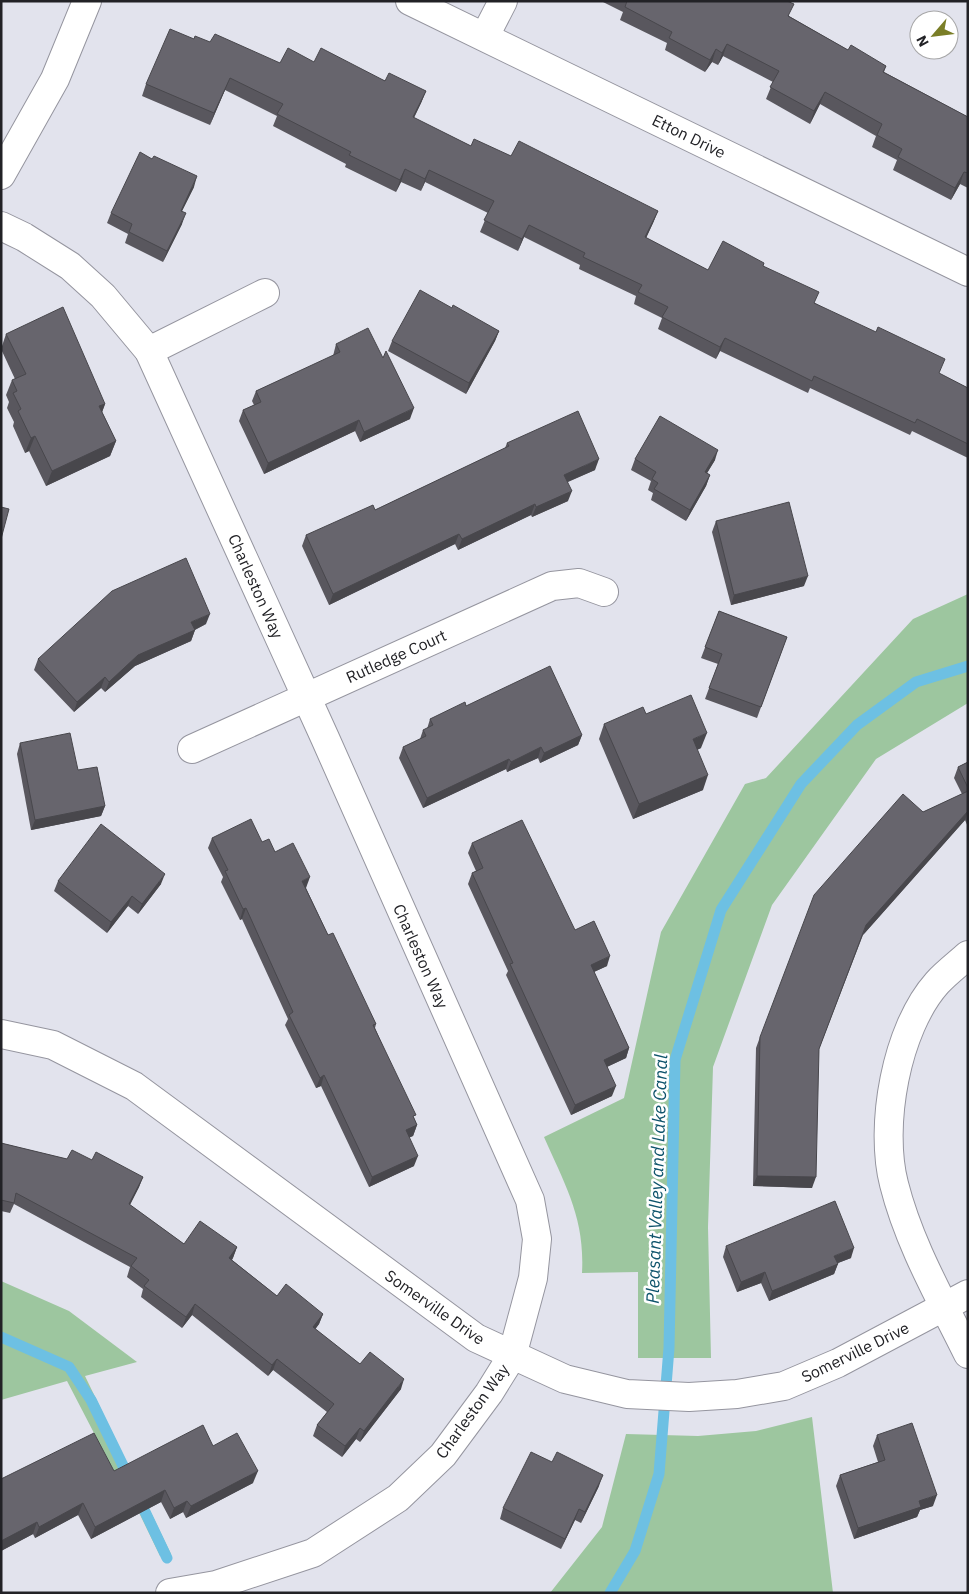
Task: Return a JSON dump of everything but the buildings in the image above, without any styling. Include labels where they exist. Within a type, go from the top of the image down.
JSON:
[{"type":"street","points":[[1,175],[55,79],[88,1]]},
{"type":"street","name":"Etton Drive","points":[[410,1],[968,272]]},
{"type":"street","points":[[484,36],[503,1]]},
{"type":"street","name":"Charleston Way","points":[[1,226],[24,237],[70,266],[103,296],[149,351],[306,696],[530,1200],[537,1239],[533,1278],[512,1356],[489,1393],[443,1455],[398,1498],[313,1553],[216,1584],[170,1593]]},
{"type":"street","points":[[149,351],[265,293]]},
{"type":"street","name":"Rutledge Court","points":[[192,749],[552,586],[579,583],[604,592]]},
{"type":"street","points":[[968,955],[936,984],[911,1026],[905,1040],[893,1083],[888,1128],[893,1182],[907,1226],[956,1301],[968,1354]]},
{"type":"street","name":"Somerville Drive","points":[[1,1034],[53,1045],[134,1086],[476,1338],[566,1379],[627,1394],[690,1397],[737,1394],[784,1386],[838,1363],[956,1301]]},
{"type":"green space","points":[[968,594],[968,703],[876,759],[772,905],[713,1067],[708,1227],[711,1358],[638,1358],[638,1272],[582,1273],[582,1253],[577,1218],[566,1187],[544,1137],[624,1098],[661,932],[745,784],[766,778],[913,619]]},
{"type":"green space","points":[[1,1281],[69,1311],[137,1362],[85,1376],[171,1554],[160,1556],[129,1492],[122,1487],[67,1381],[1,1400]]},
{"type":"green space","points":[[812,1417],[833,1593],[550,1593],[602,1527],[626,1434],[698,1436],[756,1431]]},
{"type":"waterway","name":"Pleasant Valley and Lake Canal","points":[[610,1593],[635,1551],[659,1474],[669,1348],[675,1060],[721,910],[801,784],[857,725],[916,682],[968,666]]},
{"type":"waterway","points":[[1,1337],[69,1367],[91,1400],[130,1480]]},
{"type":"waterway","points":[[138,1497],[167,1558]]}]
